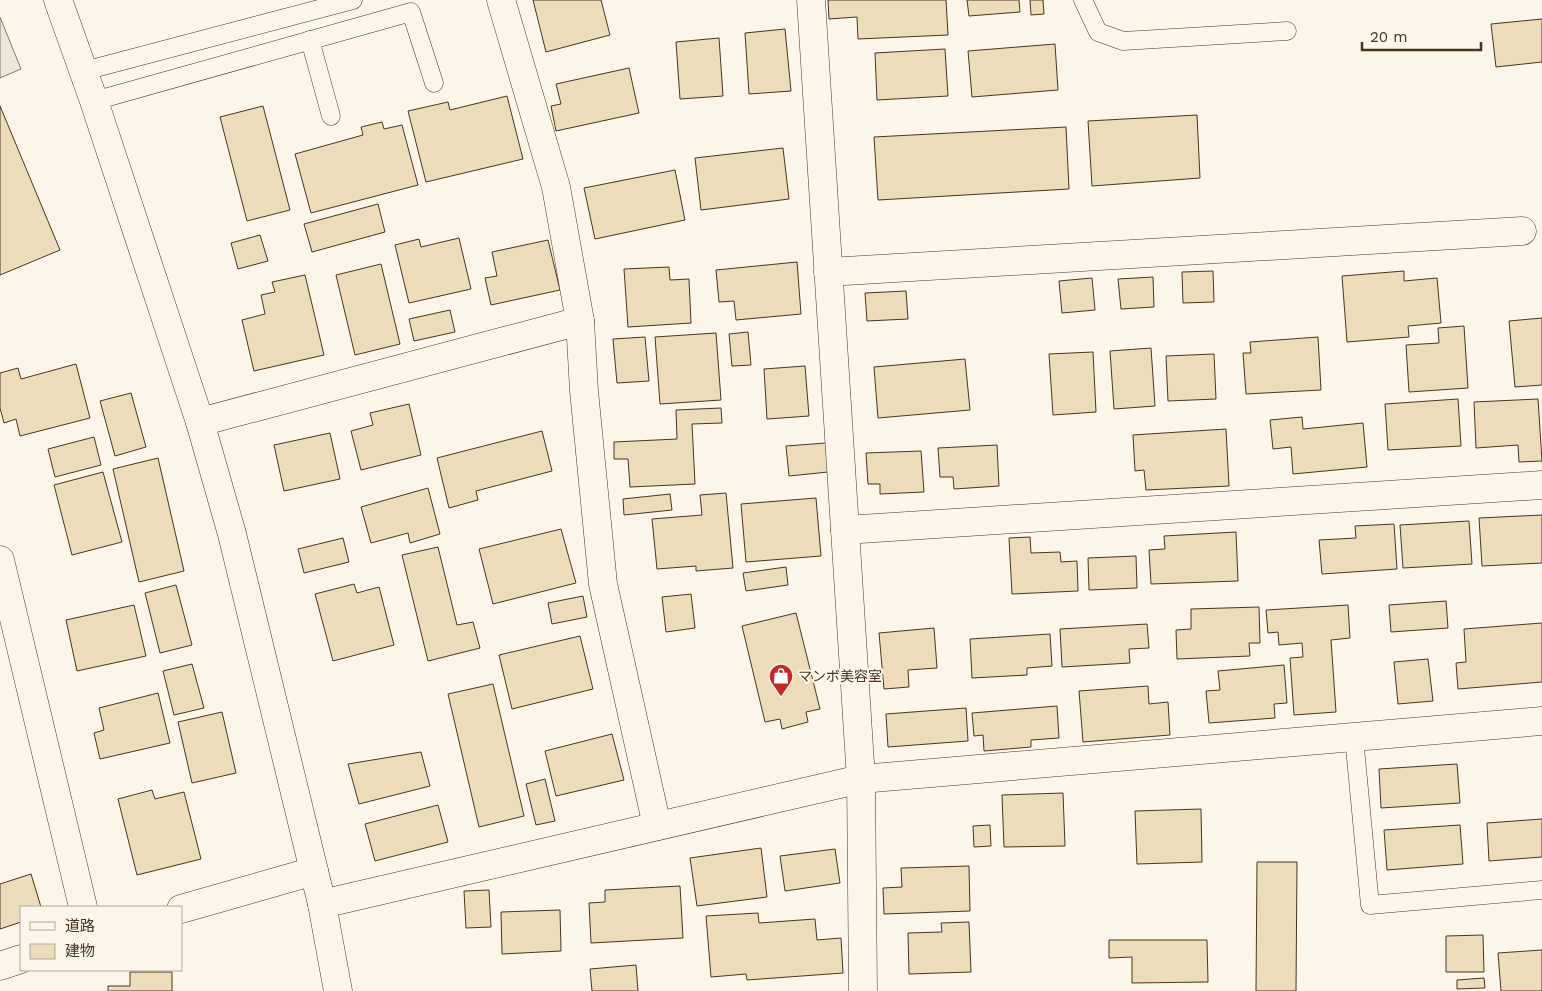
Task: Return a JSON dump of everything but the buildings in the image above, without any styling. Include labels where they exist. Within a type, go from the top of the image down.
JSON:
[{"type":"street","points":[[58,0],[84,71],[200,422],[232,534],[322,904],[338,991]]},
{"type":"street","points":[[501,0],[556,187],[580,321],[584,391],[602,584],[657,826]]},
{"type":"street","points":[[811,0],[861,779],[864,991]]},
{"type":"street","points":[[828,272],[1522,231]]},
{"type":"street","points":[[200,422],[580,321]]},
{"type":"street","points":[[845,530],[1542,486]]},
{"type":"street","points":[[0,560],[84,906]]},
{"type":"street","points":[[322,904],[861,779],[1542,720]]},
{"type":"street","points":[[182,909],[314,871]]},
{"type":"street","points":[[0,966],[20,959]]},
{"type":"lane","points":[[84,71],[353,0]]},
{"type":"lane","points":[[1083,0],[1098,32],[1123,41],[1287,31]]},
{"type":"lane","points":[[94,101],[411,12],[434,83]]},
{"type":"lane","points":[[310,40],[332,116]]},
{"type":"lane","points":[[1354,737],[1370,905],[1542,890]]},
{"type":"shaded area","points":[[0,17],[21,69],[0,78]]},
{"type":"place","name":"マンボ美容室","points":[[781,697]]}]
